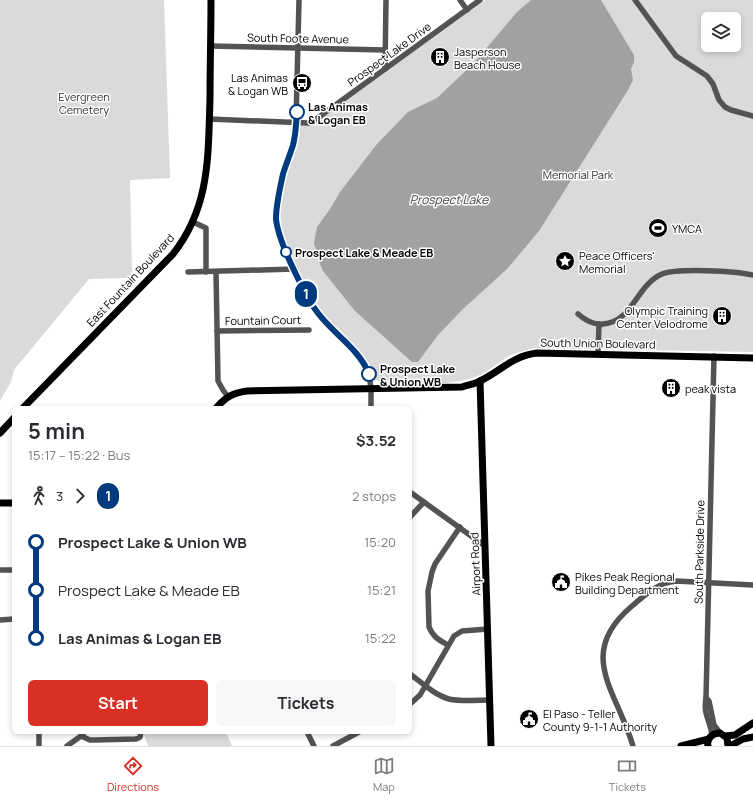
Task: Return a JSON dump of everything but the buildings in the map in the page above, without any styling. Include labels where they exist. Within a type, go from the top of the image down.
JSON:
[{"type":"main road","name":"East Fountain Boulevard","points":[[25,406],[173,254],[188,233],[198,208],[206,181],[208,159],[211,0]]},
{"type":"main road","name":"South Union Boulevard","points":[[218,406],[235,393],[247,391],[454,388],[480,382],[514,360],[531,354],[714,356],[753,358]]},
{"type":"main road","name":"Airport Road","points":[[480,382],[491,746]]},
{"type":"main road","points":[[0,433],[12,420]]},
{"type":"main road","points":[[0,503],[12,503]]},
{"type":"main road","points":[[681,746],[710,740],[723,735],[735,735],[753,724]]},
{"type":"main road","points":[[723,735],[729,746],[743,739],[753,737]]},
{"type":"street","points":[[299,0],[296,122],[294,143],[286,164],[279,192],[276,218],[280,239],[304,291],[317,312],[366,366],[369,374],[371,389],[371,406]]},
{"type":"street","points":[[385,69],[386,0]]},
{"type":"street","points":[[460,0],[467,10]]},
{"type":"street","name":"Prospect Lake Drive","points":[[209,119],[308,123],[316,120],[480,0]]},
{"type":"street","points":[[635,0],[673,52],[683,62],[707,76],[713,84],[719,100],[725,107],[753,116]]},
{"type":"street","name":"South Foote Avenue","points":[[211,46],[385,50]]},
{"type":"street","points":[[193,222],[206,228],[206,272]]},
{"type":"street","points":[[188,272],[294,269]]},
{"type":"street","points":[[578,314],[589,322],[599,324],[610,323],[621,318],[627,313],[650,281],[666,273],[684,271],[738,272],[753,275]]},
{"type":"street","points":[[216,272],[218,381],[228,397]]},
{"type":"street","points":[[598,354],[599,324]]},
{"type":"street","name":"Fountain Court","points":[[217,331],[309,330]]},
{"type":"street","name":"South Parkside Drive","points":[[710,740],[711,725],[706,715],[705,708],[714,356]]},
{"type":"street","points":[[412,493],[485,546]]},
{"type":"street","points":[[412,515],[424,502]]},
{"type":"street","points":[[448,645],[437,639],[432,634],[430,627],[429,581],[435,564],[460,527]]},
{"type":"street","points":[[0,570],[12,570]]},
{"type":"street","points":[[633,746],[627,726],[604,671],[602,655],[607,636],[613,625],[648,592],[666,583],[709,582],[753,585]]},
{"type":"street","points":[[0,620],[12,619]]},
{"type":"street","points":[[412,702],[420,695],[454,636],[462,631],[488,629]]},
{"type":"street","points":[[412,675],[442,696],[450,699],[490,700]]},
{"type":"street","points":[[706,698],[709,701],[714,725],[723,735]]},
{"type":"street","points":[[39,734],[40,746]]},
{"type":"street","points":[[67,746],[82,734],[90,740],[94,740],[136,739],[140,737],[141,734]]},
{"type":"street","points":[[308,734],[314,746]]},
{"type":"street","points":[[333,746],[355,734]]},
{"type":"green space","name":"Evergreen Cemetery","points":[[0,0],[164,0],[170,178],[130,180],[132,272],[130,276],[125,278],[89,279],[14,370],[11,382],[0,401]]},
{"type":"green space","name":"Memorial Park","points":[[485,0],[753,0],[753,352],[535,348],[511,355],[480,375],[457,382],[415,384],[377,381],[367,362],[323,316],[314,304],[279,225],[280,202],[288,164],[297,143],[300,125],[316,122]]},
{"type":"green space","points":[[144,734],[227,734],[232,746],[148,746]]},
{"type":"water","name":"Prospect Lake","points":[[531,0],[601,0],[634,55],[634,62],[631,69],[633,80],[539,231],[507,269],[463,309],[438,335],[418,362],[412,362],[355,311],[323,271],[314,243],[317,227],[340,192],[377,144],[408,112],[437,98],[474,63],[517,12]]},
{"type":"bus line","name":"1","points":[[297,112],[294,143],[284,170],[279,192],[276,218],[280,239],[304,291],[313,306],[325,322],[366,366],[369,374]]},
{"type":"place","name":"Jasperson Beach House","points":[[440,57]]},
{"type":"place","name":"Las Animas & Logan WB","points":[[302,83]]},
{"type":"place","name":"Las Animas & Logan EB","points":[[297,112]]},
{"type":"place","name":"YMCA","points":[[658,228]]},
{"type":"place","name":"Prospect Lake & Meade EB","points":[[286,252]]},
{"type":"place","name":"Peace Officers' Memorial","points":[[565,261]]},
{"type":"place","name":"Olympic Training Center Velodrome","points":[[722,316]]},
{"type":"place","name":"Prospect Lake & Union WB","points":[[369,374]]},
{"type":"place","name":"peak vista","points":[[671,388]]},
{"type":"place","name":"Pikes Peak Regional Building Department","points":[[561,582]]},
{"type":"place","name":"El Paso - Teller County 9-1-1 Authority","points":[[529,719]]}]
